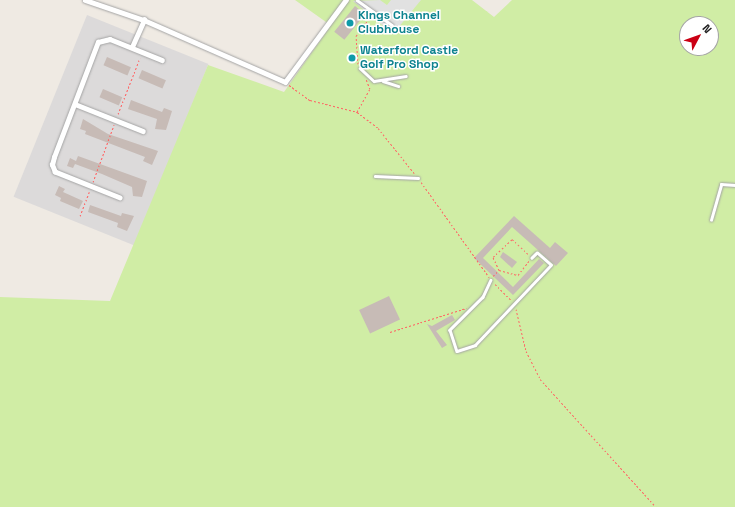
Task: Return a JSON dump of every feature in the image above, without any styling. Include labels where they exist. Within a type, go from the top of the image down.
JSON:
[{"type":"street","points":[[85,0],[144,20],[285,82],[346,0]]},
{"type":"street","points":[[132,47],[144,20]]},
{"type":"street","points":[[120,198],[55,172],[52,165],[98,42],[110,39],[162,60]]},
{"type":"street","points":[[75,104],[143,131]]},
{"type":"lane","points":[[357,0],[392,25]]},
{"type":"lane","points":[[360,68],[374,81],[406,76]]},
{"type":"lane","points":[[381,80],[398,86]]},
{"type":"lane","points":[[375,176],[418,178]]},
{"type":"lane","points":[[711,220],[721,184],[735,185]]},
{"type":"lane","points":[[492,280],[483,296],[470,307],[450,330],[457,351],[472,347],[551,265],[537,253],[532,258]]},
{"type":"path","points":[[357,112],[370,89],[360,68],[356,36],[374,12]]},
{"type":"path","points":[[80,216],[142,51]]},
{"type":"path","points":[[285,82],[310,100],[357,112],[378,128],[418,178],[492,280],[515,304],[526,351],[540,379],[656,507]]},
{"type":"path","points":[[512,239],[532,258],[518,275],[499,270],[493,258],[512,239]]},
{"type":"path","points":[[492,280],[499,270]]},
{"type":"path","points":[[390,332],[470,307]]},
{"type":"shaded area","points":[[380,0],[387,5],[391,0],[421,0],[393,34],[353,1]]},
{"type":"shaded area","points":[[87,15],[208,64],[135,246],[14,197]]},
{"type":"green space","points":[[295,0],[472,0],[494,17],[512,0],[735,0],[735,507],[0,507],[0,297],[110,301],[208,65],[284,92],[329,28],[326,22]]},
{"type":"building","name":"Kings Channel Clubhouse","points":[[355,6],[365,14],[344,40],[334,32]]},
{"type":"building","points":[[107,57],[131,67],[127,75],[103,65]]},
{"type":"building","points":[[142,70],[166,80],[162,88],[138,78]]},
{"type":"building","points":[[103,89],[122,97],[119,105],[99,97]]},
{"type":"building","points":[[131,100],[162,112],[164,108],[172,111],[166,130],[155,129],[157,119],[128,109]]},
{"type":"building","points":[[83,119],[108,134],[158,151],[152,165],[143,161],[145,157],[85,134],[86,131],[80,129]]},
{"type":"building","points":[[78,156],[147,181],[142,197],[133,196],[132,187],[102,174],[75,164],[73,168],[67,166],[70,158],[76,161]]},
{"type":"building","points":[[59,186],[65,189],[63,192],[83,201],[79,209],[60,201],[61,198],[55,195]]},
{"type":"building","points":[[90,205],[121,216],[122,213],[134,216],[127,231],[117,227],[118,223],[88,212]]},
{"type":"building","points":[[514,216],[550,248],[555,242],[568,253],[556,266],[512,227],[483,258],[513,287],[539,259],[544,263],[513,295],[474,258]]},
{"type":"building","points":[[503,252],[517,262],[512,268],[500,257]]},
{"type":"building","points":[[389,296],[400,320],[370,334],[359,310]]},
{"type":"building","points":[[452,315],[455,320],[436,331],[447,345],[442,348],[427,324],[432,326]]},
{"type":"place","name":"Kings Channel Clubhouse","points":[[350,23]]},
{"type":"place","name":"Waterford Castle Golf Pro Shop","points":[[352,58]]}]
